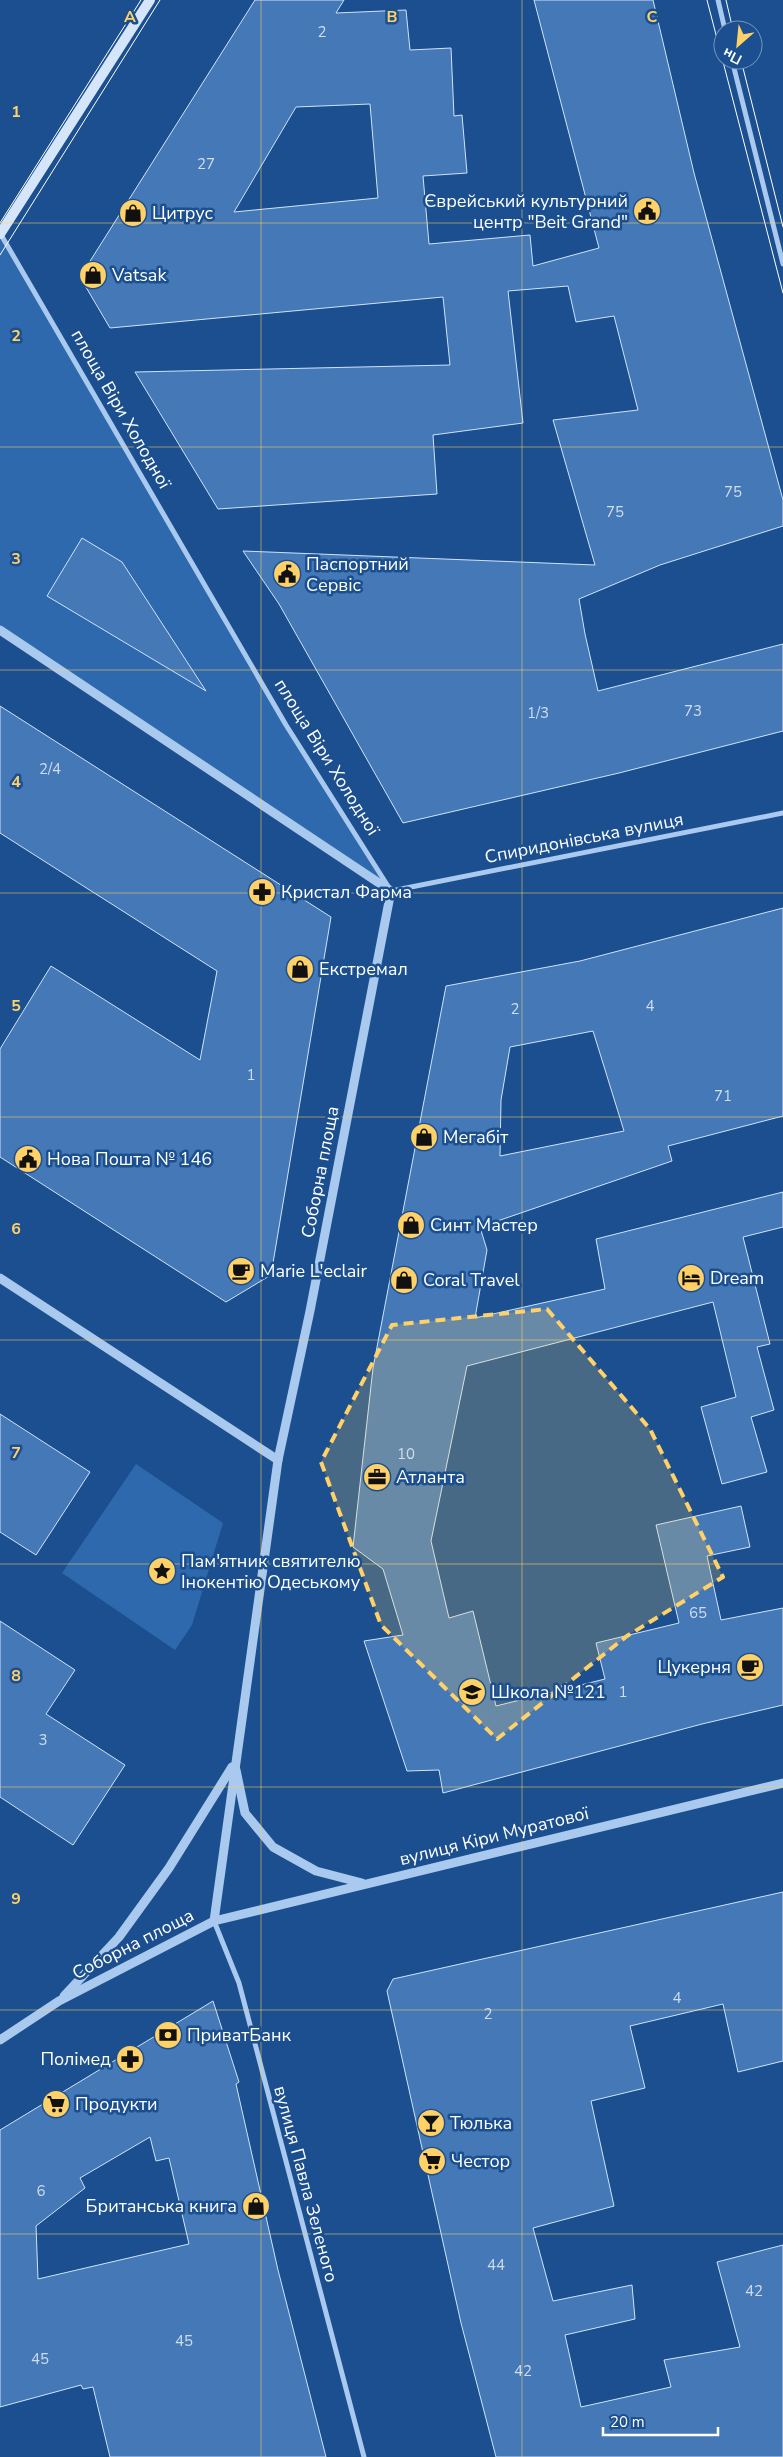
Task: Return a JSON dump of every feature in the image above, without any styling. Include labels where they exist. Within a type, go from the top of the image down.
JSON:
[{"type":"main road","points":[[0,233],[150,0]]},
{"type":"street","points":[[718,0],[723,20]]},
{"type":"street","points":[[734,70],[783,264]]},
{"type":"street","name":"площа Віри Холодної","points":[[0,233],[286,725],[391,891]]},
{"type":"street","points":[[0,630],[391,891]]},
{"type":"street","name":"Спиридонівська вулиця","points":[[391,891],[783,813]]},
{"type":"street","name":"Соборна площа","points":[[0,2040],[59,2000],[214,1920],[234,1762],[278,1460],[310,1311],[391,891]]},
{"type":"street","points":[[0,1278],[278,1460]]},
{"type":"street","points":[[234,1762],[246,1813],[274,1847],[316,1871],[365,1884]]},
{"type":"street","name":"Соборна площа","points":[[59,2000],[120,1937],[169,1868],[234,1762]]},
{"type":"street","name":"вулиця Кіри Муратової","points":[[214,1920],[783,1783]]},
{"type":"street","name":"вулиця Павла Зеленого","points":[[214,1920],[239,1984],[364,2457]]},
{"type":"highlighted area","points":[[547,1309],[650,1429],[723,1577],[627,1636],[497,1739],[381,1625],[321,1462],[392,1325]]},
{"type":"shaded area","points":[[0,234],[286,725],[391,891],[0,630]]},
{"type":"shaded area","points":[[136,1464],[223,1523],[192,1625],[175,1650],[62,1573]]},
{"type":"building","points":[[255,0],[344,0],[336,13],[406,10],[410,50],[451,48],[454,116],[462,115],[467,173],[423,176],[429,244],[530,235],[533,266],[599,248],[534,0],[653,0],[694,173],[783,500],[783,526],[660,565],[579,599],[585,634],[598,691],[783,644],[783,731],[619,773],[403,823],[279,604],[243,551],[595,565],[553,420],[638,410],[614,316],[576,322],[568,286],[508,291],[523,423],[433,435],[437,494],[218,509],[135,372],[450,365],[443,297],[110,328],[80,277]],"holes":[[[370,104],[378,198],[234,212],[296,107]]]},
{"type":"building","points":[[82,538],[122,562],[206,691],[47,596]]},
{"type":"building","points":[[0,706],[331,917],[271,1275],[226,1302],[0,1157],[0,1049],[51,966],[200,1060],[217,971],[0,833]]},
{"type":"building","points":[[783,908],[783,1116],[668,1146],[672,1161],[480,1227],[487,1250],[475,1318],[605,1289],[596,1239],[783,1192],[783,1227],[743,1237],[770,1344],[757,1347],[774,1410],[751,1417],[767,1472],[722,1484],[701,1407],[736,1397],[713,1302],[467,1366],[431,1541],[449,1618],[473,1611],[496,1706],[605,1679],[596,1643],[679,1623],[656,1525],[741,1506],[750,1547],[707,1556],[721,1620],[783,1608],[783,1705],[702,1724],[443,1793],[439,1770],[407,1771],[364,1641],[403,1635],[383,1569],[353,1547],[373,1368],[446,986],[580,961]],"holes":[[[593,1031],[624,1131],[500,1156],[501,1100],[510,1047]]]},
{"type":"building","points":[[0,1414],[90,1472],[36,1555],[0,1532]]},
{"type":"building","points":[[0,1621],[75,1670],[46,1714],[125,1765],[73,1845],[0,1797]]},
{"type":"building","points":[[783,1892],[783,2061],[738,2072],[723,2004],[630,2026],[645,2088],[591,2101],[614,2206],[533,2228],[553,2301],[632,2285],[635,2319],[565,2335],[581,2407],[671,2387],[664,2360],[740,2347],[717,2262],[783,2245],[783,2457],[496,2457],[461,2323],[387,1991],[393,1979]]},
{"type":"building","points":[[213,2001],[239,2082],[236,2084],[278,2270],[326,2457],[110,2457],[93,2387],[83,2389],[81,2385],[0,2407],[0,2130]],"holes":[[[150,2137],[156,2161],[169,2158],[189,2244],[38,2279],[36,2226],[85,2188],[80,2178]]]},
{"type":"tram line","points":[[0,223],[141,0]]},
{"type":"tram line","points":[[0,255],[160,0]]},
{"type":"tram line","points":[[707,0],[783,293]]},
{"type":"tram line","points":[[726,0],[731,20]]},
{"type":"tram line","points":[[744,70],[783,227]]},
{"type":"place","name":"Єврейський культурний центр \"Beit Grand\"","points":[[647,211]]},
{"type":"place","name":"Цитрус","points":[[133,213]]},
{"type":"place","name":"Vatsak","points":[[93,275]]},
{"type":"place","name":"Паспортний Сервіс","points":[[287,574]]},
{"type":"place","name":"Кристал Фарма","points":[[262,892]]},
{"type":"place","name":"Екстремал","points":[[300,969]]},
{"type":"place","name":"Мегабіт","points":[[424,1137]]},
{"type":"place","name":"Нова Пошта № 146","points":[[28,1159]]},
{"type":"place","name":"Синт Мастер","points":[[411,1225]]},
{"type":"place","name":"Marie L'eclair","points":[[241,1271]]},
{"type":"place","name":"Dream","points":[[691,1278]]},
{"type":"place","name":"Coral Travel","points":[[404,1280]]},
{"type":"place","name":"Атланта","points":[[377,1477]]},
{"type":"place","name":"Пам'ятник святителю Інокентію Одеському","points":[[162,1571]]},
{"type":"place","name":"Цукерня","points":[[750,1667]]},
{"type":"place","name":"Школа №121","points":[[472,1692]]},
{"type":"place","name":"ПриватБанк","points":[[168,2035]]},
{"type":"place","name":"Полімед","points":[[130,2059]]},
{"type":"place","name":"Продукти","points":[[56,2104]]},
{"type":"place","name":"Тюлька","points":[[431,2123]]},
{"type":"place","name":"Честор","points":[[432,2161]]},
{"type":"place","name":"Британська книга","points":[[256,2206]]}]
